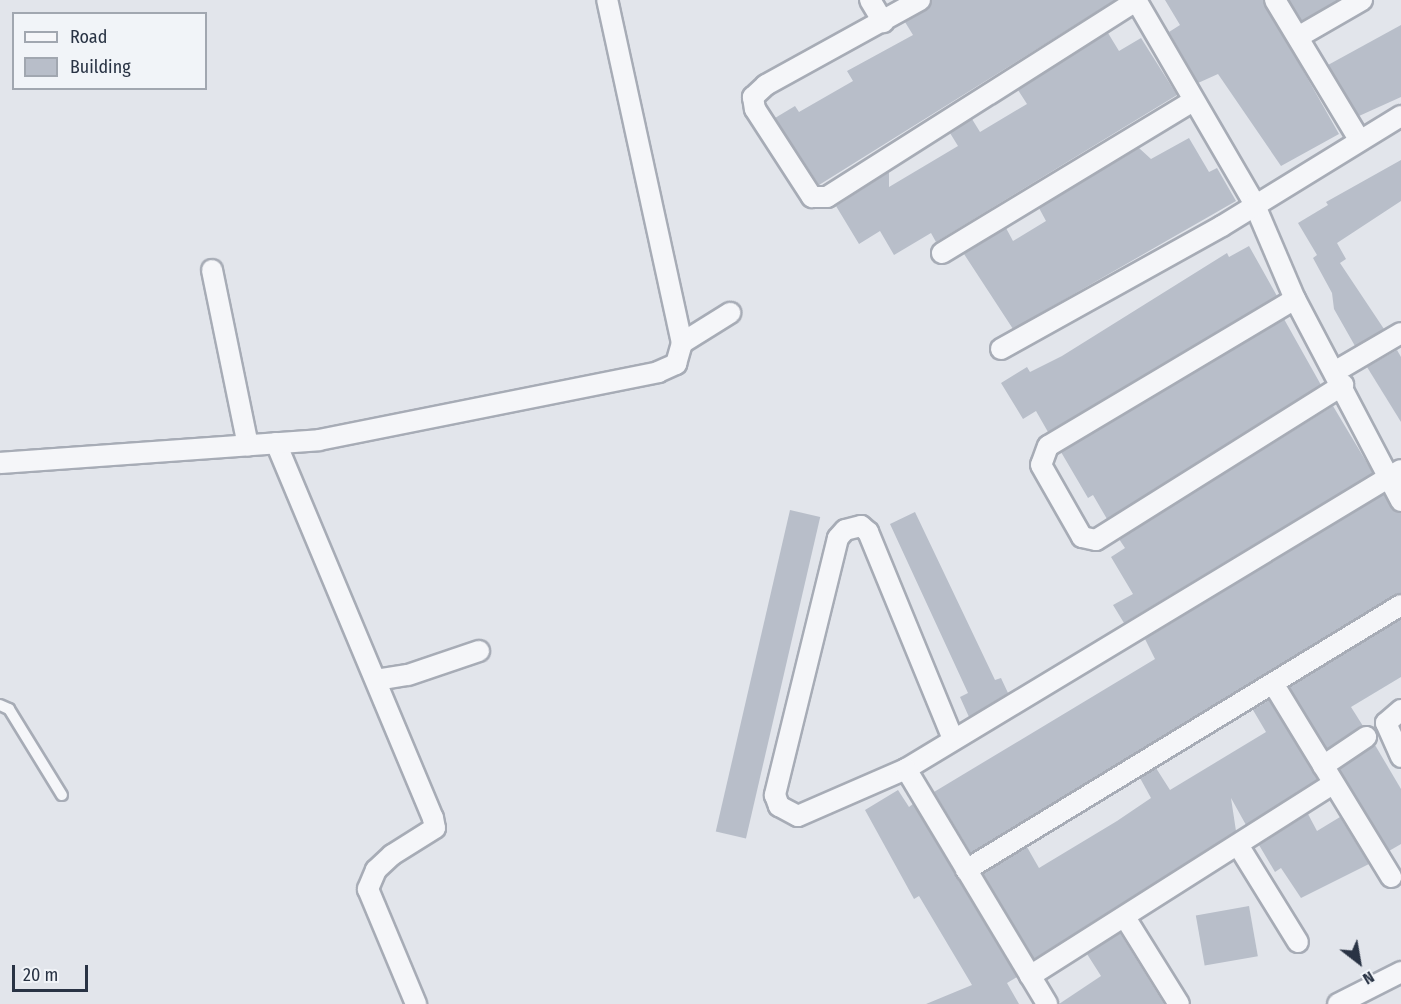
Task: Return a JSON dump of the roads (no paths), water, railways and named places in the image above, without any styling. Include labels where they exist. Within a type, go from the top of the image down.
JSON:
[{"type":"street","points":[[0,463],[319,440],[658,372],[676,364],[682,343],[607,0]]},
{"type":"street","points":[[870,0],[883,22]]},
{"type":"street","points":[[920,0],[766,85],[753,97],[801,182],[817,199],[1136,0],[1254,203],[1295,299],[1394,474],[1401,501]]},
{"type":"street","points":[[1275,0],[1359,139]]},
{"type":"street","points":[[1298,37],[1362,0]]},
{"type":"street","points":[[942,253],[1193,100]]},
{"type":"street","points":[[1001,349],[1222,226],[1254,203],[1401,116]]},
{"type":"street","points":[[212,270],[248,445]]},
{"type":"street","points":[[1295,299],[1048,446],[1041,465],[1082,537],[1096,540],[1339,378],[1401,333]]},
{"type":"street","points":[[682,343],[730,313]]},
{"type":"street","points":[[276,443],[376,680],[435,828],[392,855],[376,870],[368,889],[416,1004]]},
{"type":"street","points":[[953,739],[868,532],[861,526],[851,527],[837,538],[775,795],[786,811],[806,815],[906,769],[1394,474]]},
{"type":"street","points":[[966,870],[1274,685],[1401,605]]},
{"type":"street","points":[[376,680],[408,675],[479,651]]},
{"type":"street","points":[[1274,685],[1391,877]]},
{"type":"street","points":[[1401,710],[1386,723],[1401,757]]},
{"type":"street","points":[[1323,766],[1366,737]]},
{"type":"street","points":[[906,769],[1047,1004]]},
{"type":"street","points":[[1030,976],[1126,919],[1333,784]]},
{"type":"street","points":[[1238,845],[1298,942]]},
{"type":"street","points":[[1126,919],[1179,1004]]},
{"type":"street","points":[[1338,1004],[1401,972]]},
{"type":"lane","points":[[0,705],[9,709],[62,795]]}]
